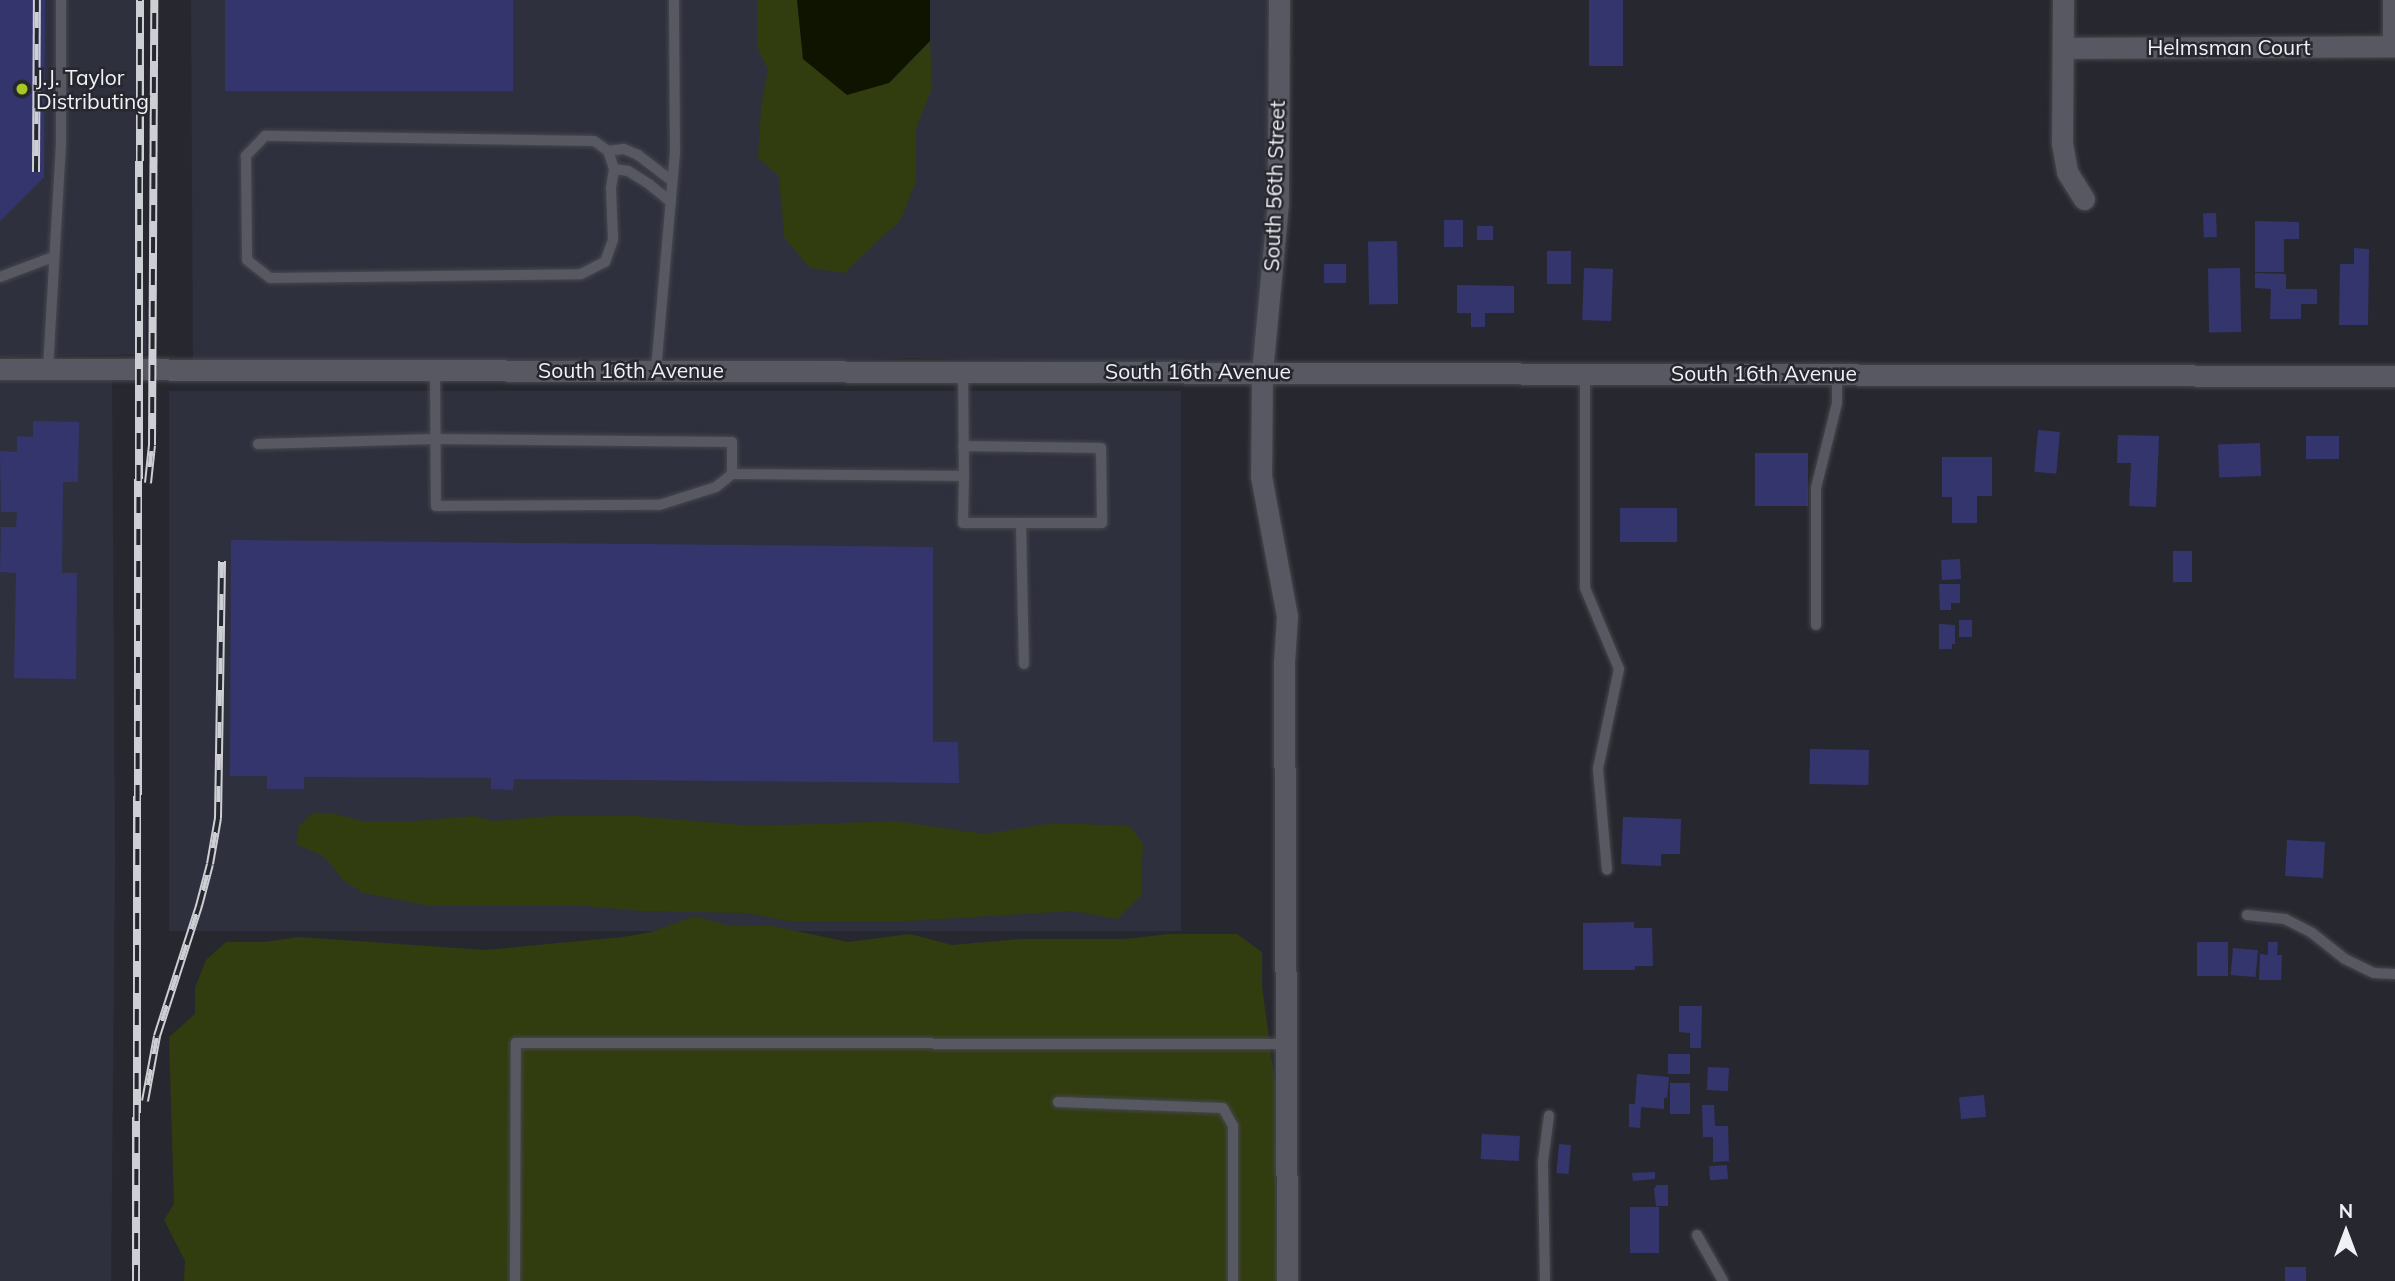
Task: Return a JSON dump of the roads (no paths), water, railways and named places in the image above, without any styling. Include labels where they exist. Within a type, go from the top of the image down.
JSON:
[{"type":"street","name":"South 56th Street","points":[[1279,0],[1278,203],[1262,371],[1261,476],[1287,616],[1284,662],[1287,1281]]},
{"type":"street","points":[[2063,0],[2062,143],[2067,172],[2084,199]]},
{"type":"street","points":[[2393,0],[2394,46]]},
{"type":"street","name":"Helmsman Court","points":[[2063,48],[2394,46]]},
{"type":"street","name":"South 16th Avenue","points":[[0,369],[2395,376]]},
{"type":"lane","points":[[48,369],[61,144],[61,0]]},
{"type":"lane","points":[[656,370],[671,202],[674,0]]},
{"type":"lane","points":[[265,136],[594,141],[608,152],[614,169],[611,187],[613,240],[605,262],[581,274],[270,278],[247,260],[246,156],[265,136]]},
{"type":"lane","points":[[608,152],[624,149],[638,155],[672,181]]},
{"type":"lane","points":[[614,169],[628,171],[671,202]]},
{"type":"lane","points":[[0,277],[53,257]]},
{"type":"lane","points":[[435,369],[436,506],[659,505],[716,486],[732,474],[964,476]]},
{"type":"lane","points":[[963,370],[963,446],[964,476],[963,523],[1102,523],[1101,448],[963,446]]},
{"type":"lane","points":[[1584,372],[1585,588],[1619,669],[1598,769],[1606,870]]},
{"type":"lane","points":[[1816,625],[1816,488],[1837,403],[1837,373]]},
{"type":"lane","points":[[258,444],[435,439],[732,442],[732,474]]},
{"type":"lane","points":[[1021,524],[1024,664]]},
{"type":"lane","points":[[2247,915],[2285,919],[2312,933],[2345,959],[2374,972],[2395,974]]},
{"type":"lane","points":[[515,1281],[516,1043],[1286,1044]]},
{"type":"lane","points":[[1058,1102],[1223,1108],[1233,1126],[1233,1281]]},
{"type":"lane","points":[[1545,1281],[1544,1162],[1549,1115]]},
{"type":"lane","points":[[1697,1235],[1723,1281]]},
{"type":"railway","points":[[36,172],[37,0]]},
{"type":"railway","points":[[136,1281],[140,0]]},
{"type":"railway","points":[[148,483],[152,445],[154,0]]},
{"type":"railway","points":[[145,1101],[157,1036],[199,906],[218,818],[222,561]]},
{"type":"place","name":"J.J. Taylor Distributing","points":[[22,89]]}]
